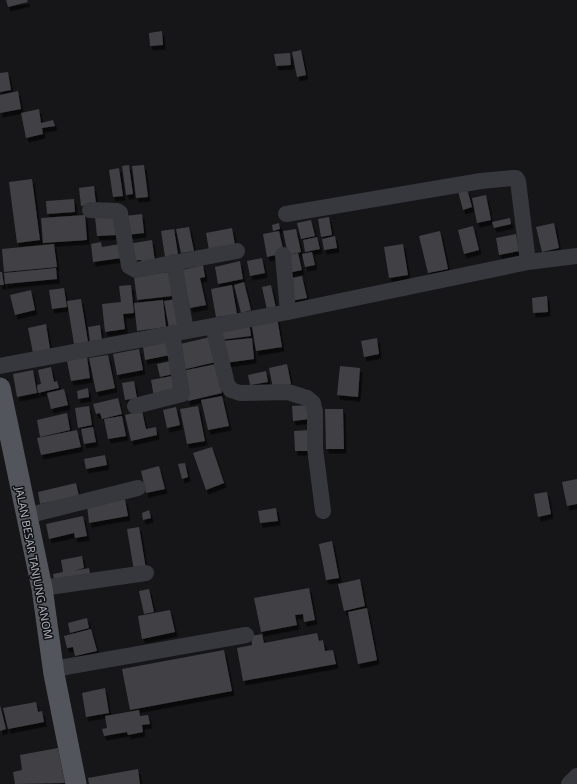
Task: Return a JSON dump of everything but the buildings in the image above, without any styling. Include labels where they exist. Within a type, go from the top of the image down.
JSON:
[{"type":"main road","name":"JALAN BESAR TANJUNG ANOM","points":[[0,388],[42,588],[54,669],[76,784]]},
{"type":"street","points":[[286,214],[481,181],[516,178],[518,181],[528,262]]},
{"type":"street","points":[[90,210],[118,211],[120,213],[130,266],[132,269],[136,270],[236,252]]},
{"type":"street","points":[[283,255],[288,312]]},
{"type":"street","points":[[0,366],[288,312],[528,262],[577,256]]},
{"type":"street","points":[[135,406],[182,394],[174,262]]},
{"type":"street","points":[[213,326],[227,384],[231,390],[240,394],[288,392],[307,398],[313,402],[315,412],[315,448],[324,511]]},
{"type":"street","points":[[26,516],[138,488]]},
{"type":"street","points":[[42,588],[146,572]]},
{"type":"street","points":[[54,669],[246,635]]},
{"type":"street","points":[[569,784],[577,776]]}]
